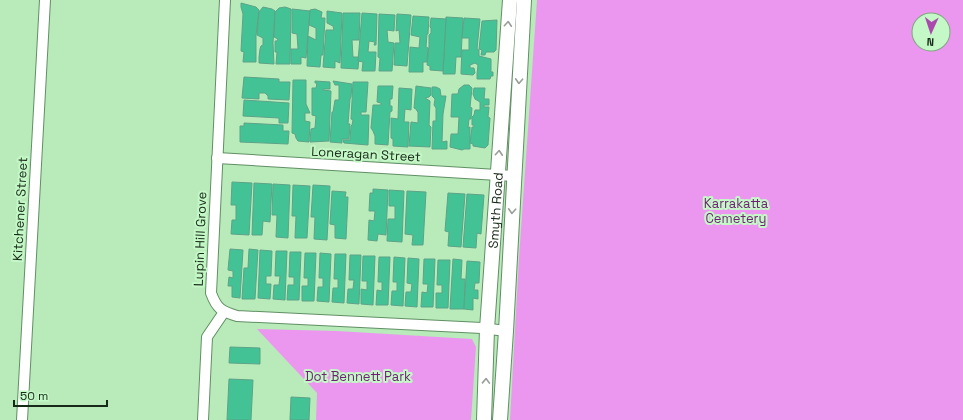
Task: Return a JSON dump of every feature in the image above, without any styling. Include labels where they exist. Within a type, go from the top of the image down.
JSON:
[{"type":"main road","name":"Smyth Road","points":[[484,420],[487,329],[510,0]]},
{"type":"main road","name":"Smyth Road","points":[[500,420],[524,0]]},
{"type":"street","name":"Kitchener Street","points":[[22,420],[44,0]]},
{"type":"street","name":"Lupin Hill Grove","points":[[224,312],[215,304],[211,293],[225,0]]},
{"type":"street","name":"Loneragan Street","points":[[217,158],[514,176]]},
{"type":"street","points":[[203,420],[207,337],[224,312],[237,316],[506,331]]},
{"type":"green space","name":"Karrakatta Cemetery","points":[[537,0],[963,0],[963,420],[510,420],[519,258]]},
{"type":"green space","name":"Dot Bennett Park","points":[[257,329],[337,331],[472,339],[476,347],[471,420],[316,420],[317,393]]},
{"type":"building","points":[[241,3],[256,7],[259,10],[256,36],[256,62],[243,62],[244,52],[241,51],[243,14]]},
{"type":"building","points":[[263,7],[275,11],[273,43],[274,64],[259,63],[260,49],[263,45],[263,38],[257,35],[259,12]]},
{"type":"building","points":[[285,7],[291,9],[290,64],[276,64],[277,52],[275,52],[275,41],[278,39],[274,37],[275,12],[279,8]]},
{"type":"building","points":[[292,9],[310,11],[306,58],[301,57],[301,64],[291,64],[291,49],[298,49],[297,34],[292,33]]},
{"type":"building","points":[[315,9],[322,12],[321,18],[325,18],[323,55],[321,55],[320,67],[307,66],[308,36],[316,40],[316,28],[309,25],[310,10]]},
{"type":"building","points":[[327,11],[342,13],[340,63],[335,61],[335,68],[323,67],[326,30],[334,30],[333,26],[327,23]]},
{"type":"building","points":[[343,13],[360,13],[359,40],[352,40],[353,57],[359,57],[358,69],[341,68]]},
{"type":"building","points":[[362,13],[377,14],[376,45],[374,45],[375,42],[369,41],[368,52],[376,52],[375,71],[362,71],[363,62],[358,61]]},
{"type":"building","points":[[379,14],[395,15],[394,31],[387,30],[388,42],[394,43],[392,71],[379,71]]},
{"type":"building","points":[[397,14],[411,15],[407,66],[394,65],[395,43],[400,43],[399,30],[396,31]]},
{"type":"building","points":[[413,16],[429,17],[426,47],[428,48],[427,62],[423,62],[423,72],[409,72],[410,47],[419,48],[420,37],[411,35]]},
{"type":"building","points":[[446,17],[463,18],[461,57],[456,57],[455,74],[443,74]]},
{"type":"building","points":[[431,18],[446,19],[443,71],[430,70],[430,66],[427,65],[429,35],[431,33]]},
{"type":"building","points":[[464,18],[480,19],[477,49],[479,50],[479,56],[491,59],[491,72],[493,72],[493,76],[491,76],[490,79],[477,79],[478,65],[475,63],[470,65],[470,68],[474,68],[475,73],[473,75],[461,74],[462,50],[469,50],[469,38],[462,38]]},
{"type":"building","points":[[497,20],[496,50],[494,52],[486,52],[485,55],[481,55],[482,50],[479,49],[482,21]]},
{"type":"building","points":[[244,77],[279,79],[279,82],[290,82],[289,100],[268,99],[268,96],[265,93],[259,93],[259,99],[242,98]]},
{"type":"building","points":[[293,80],[306,80],[306,104],[310,113],[305,113],[305,121],[310,122],[309,142],[298,141],[295,134],[292,133]]},
{"type":"building","points":[[315,81],[330,82],[330,89],[323,89],[331,91],[329,141],[310,142],[311,129],[315,128],[316,116],[312,115],[312,88],[316,88],[317,83],[315,83]]},
{"type":"building","points":[[333,81],[352,84],[348,124],[350,124],[349,139],[342,139],[342,143],[330,142],[332,112],[335,100],[339,100],[339,85],[335,85]]},
{"type":"building","points":[[353,82],[368,82],[366,112],[361,112],[361,115],[369,115],[368,145],[344,143],[343,140],[350,140],[353,120],[351,119]]},
{"type":"building","points":[[464,85],[469,85],[472,88],[470,107],[472,108],[468,128],[470,127],[470,149],[462,150],[450,147],[451,134],[458,134],[459,117],[451,117],[452,94],[458,94],[459,89]]},
{"type":"building","points":[[378,86],[393,86],[392,99],[390,99],[392,111],[390,112],[388,145],[375,144],[375,136],[371,128],[373,105],[381,105],[381,103],[377,102]]},
{"type":"building","points":[[416,86],[431,88],[431,95],[425,98],[430,101],[430,147],[409,146],[411,122],[418,123],[418,112],[414,108]]},
{"type":"building","points":[[432,87],[440,89],[441,96],[446,96],[443,114],[442,142],[447,141],[447,149],[432,149],[433,121],[436,121],[436,108],[434,105],[435,99],[432,96]]},
{"type":"building","points":[[399,88],[412,89],[411,110],[405,109],[404,122],[409,122],[408,147],[393,146],[393,139],[391,138],[391,118],[398,119]]},
{"type":"building","points":[[474,88],[485,88],[484,99],[489,99],[489,105],[484,105],[484,107],[489,107],[488,117],[490,118],[488,145],[485,148],[473,146],[473,144],[470,143],[472,127],[474,127],[474,125],[472,125],[472,117],[475,110],[480,110],[480,102],[475,99],[473,94]]},
{"type":"building","points":[[244,100],[289,103],[288,123],[279,123],[279,118],[243,116]]},
{"type":"building","points":[[244,123],[283,125],[283,131],[289,131],[288,144],[240,142],[240,126],[244,126]]},
{"type":"building","points":[[232,182],[252,183],[249,235],[231,234],[232,220],[236,220],[236,205],[231,205]]},
{"type":"building","points":[[254,183],[272,184],[270,222],[263,221],[262,235],[252,235]]},
{"type":"building","points":[[273,184],[290,185],[288,238],[276,237],[277,215],[272,215]]},
{"type":"building","points":[[293,185],[310,186],[307,238],[295,238],[296,216],[292,216]]},
{"type":"building","points":[[313,185],[330,186],[327,240],[314,239],[315,217],[311,217]]},
{"type":"building","points":[[373,189],[388,190],[386,235],[378,234],[377,241],[368,240],[369,220],[374,221],[375,211],[369,211],[370,193],[373,193]]},
{"type":"building","points":[[389,190],[404,191],[402,242],[387,241],[388,219],[395,219],[395,206],[389,206]]},
{"type":"building","points":[[332,191],[346,192],[345,197],[348,197],[346,239],[335,238],[335,225],[330,224]]},
{"type":"building","points":[[407,191],[426,192],[423,245],[412,245],[413,235],[405,234]]},
{"type":"building","points":[[448,193],[465,194],[461,247],[448,246],[449,232],[445,231]]},
{"type":"building","points":[[467,194],[484,195],[481,234],[477,233],[476,248],[463,247]]},
{"type":"building","points":[[230,249],[243,250],[240,298],[232,297],[232,286],[228,286],[229,277],[233,278],[233,271],[228,270]]},
{"type":"building","points":[[249,249],[258,250],[255,299],[242,299],[244,268],[248,268]]},
{"type":"building","points":[[260,250],[272,251],[271,276],[266,276],[266,284],[271,284],[270,299],[258,298]]},
{"type":"building","points":[[276,251],[287,251],[285,300],[273,299],[274,285],[279,285],[280,276],[275,276]]},
{"type":"building","points":[[290,252],[301,252],[299,300],[287,300],[288,285],[294,285],[294,277],[289,277]]},
{"type":"building","points":[[305,253],[316,253],[314,301],[302,301],[302,286],[308,286],[308,278],[304,278]]},
{"type":"building","points":[[320,253],[331,254],[329,302],[317,301],[318,287],[323,287],[323,278],[319,278]]},
{"type":"building","points":[[335,254],[346,254],[344,303],[332,302],[333,288],[338,288],[338,279],[334,279]]},
{"type":"building","points":[[350,255],[361,255],[359,304],[347,303],[348,289],[353,289],[354,280],[349,280]]},
{"type":"building","points":[[363,256],[375,256],[373,305],[361,304],[361,289],[367,290],[367,281],[362,281]]},
{"type":"building","points":[[379,257],[390,257],[388,305],[376,305],[377,290],[382,291],[382,282],[378,282]]},
{"type":"building","points":[[394,257],[405,258],[403,306],[391,305],[392,291],[397,291],[397,282],[393,282]]},
{"type":"building","points":[[408,258],[419,259],[417,307],[405,306],[406,292],[411,292],[412,284],[407,283]]},
{"type":"building","points":[[424,259],[435,259],[433,307],[421,307],[422,292],[427,293],[428,284],[423,284]]},
{"type":"building","points":[[453,259],[462,260],[461,279],[465,279],[464,309],[450,309]]},
{"type":"building","points":[[438,260],[450,260],[448,308],[436,308],[436,293],[442,293],[442,285],[437,285]]},
{"type":"building","points":[[467,261],[480,262],[479,283],[475,283],[474,290],[478,290],[478,299],[473,298],[473,310],[464,309]]},
{"type":"building","points":[[230,347],[260,348],[260,364],[229,363]]},
{"type":"building","points":[[229,379],[253,380],[251,420],[227,420]]},
{"type":"building","points":[[291,397],[310,398],[309,420],[290,420]]}]
